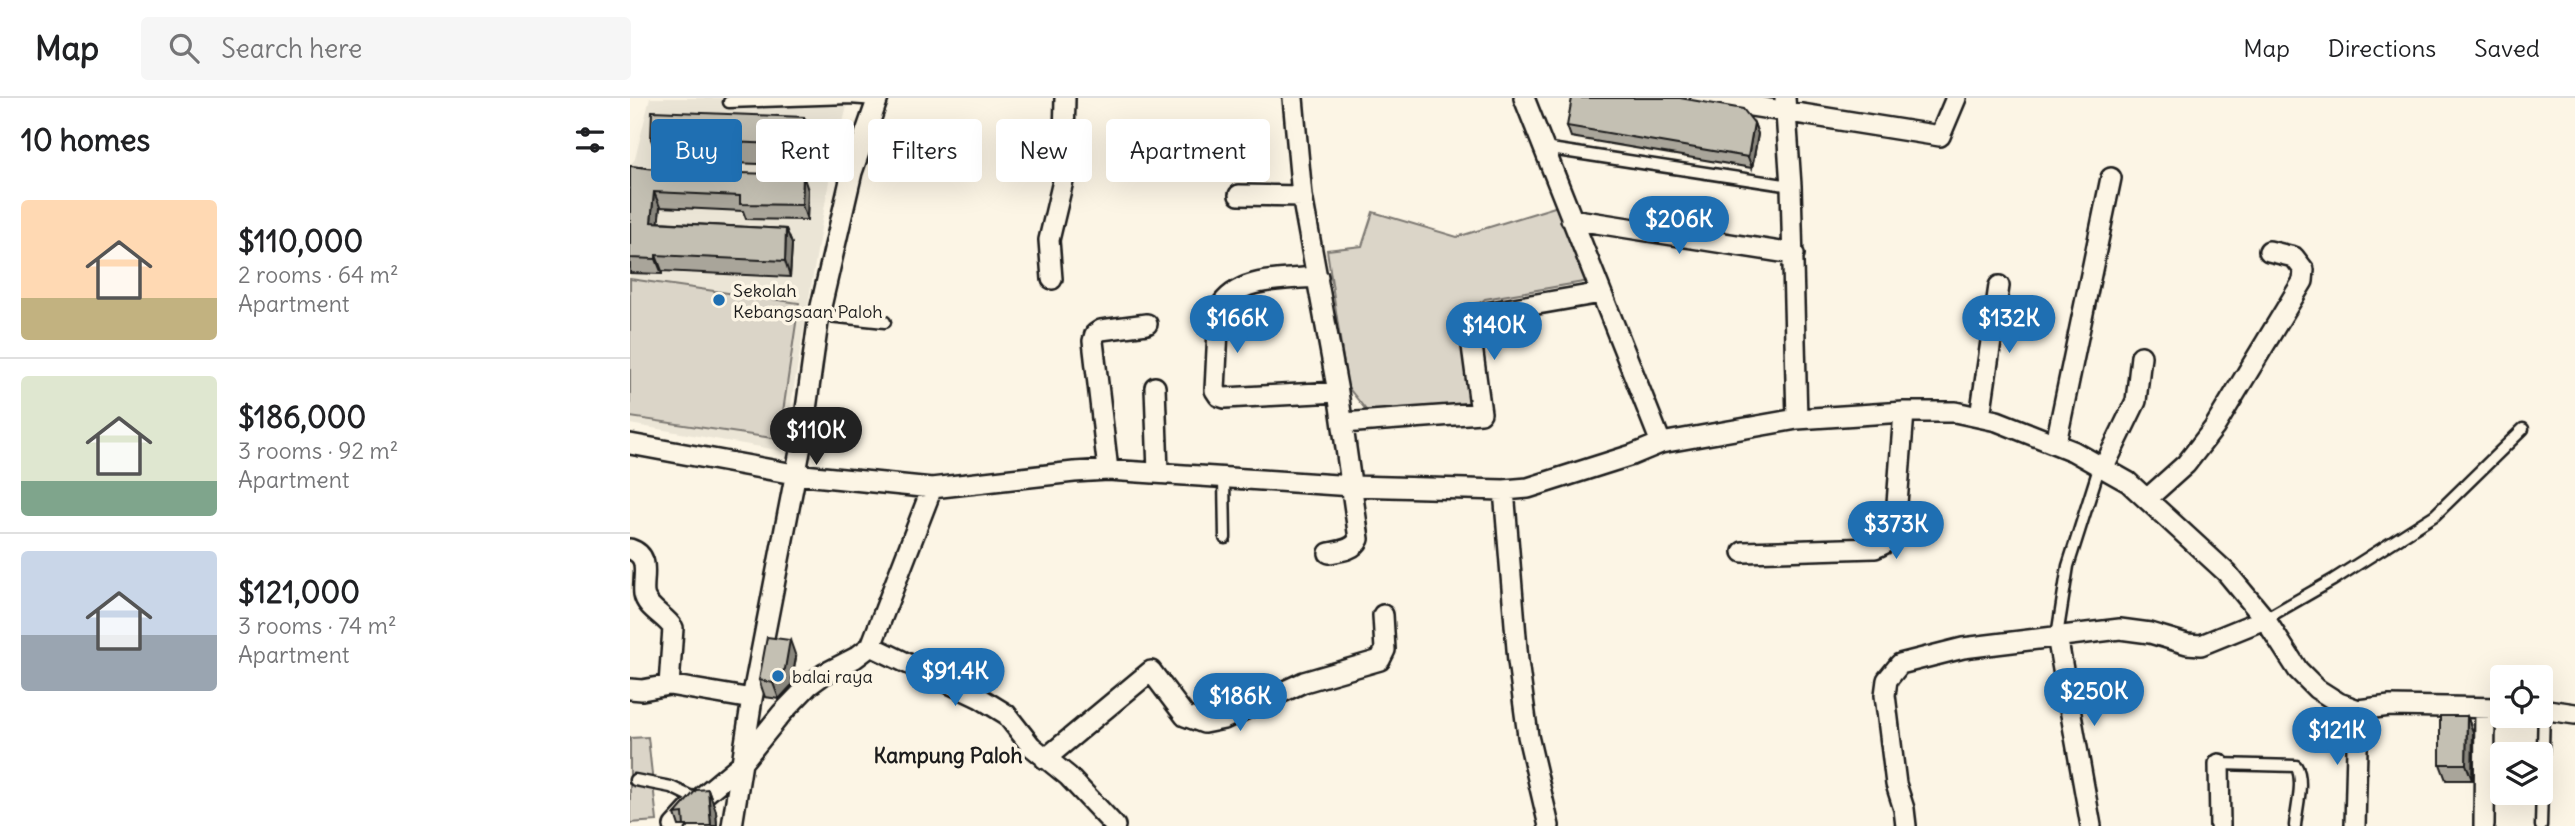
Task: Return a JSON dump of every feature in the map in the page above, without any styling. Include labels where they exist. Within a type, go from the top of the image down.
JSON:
[{"type":"street","points":[[1052,279],[1049,240],[1063,181],[1065,98]]},
{"type":"street","points":[[1293,98],[1302,196],[1338,391],[1359,539],[1357,544],[1329,554]]},
{"type":"street","points":[[1524,98],[1661,443]]},
{"type":"street","points":[[1701,98],[1786,104],[1940,136],[1956,98]]},
{"type":"street","points":[[732,826],[740,765],[801,446],[819,315],[852,172],[877,99]]},
{"type":"street","points":[[1786,104],[1794,254],[1797,419]]},
{"type":"street","points":[[2056,443],[2111,178]]},
{"type":"street","points":[[1239,195],[1302,196]]},
{"type":"street","points":[[1572,219],[1794,254]]},
{"type":"street","points":[[2147,498],[2186,464],[2214,428],[2303,281],[2304,270],[2294,257],[2269,251]]},
{"type":"street","points":[[1318,277],[1244,286],[1224,300],[1219,309],[1215,390],[1219,396],[1225,398],[1338,391]]},
{"type":"street","points":[[1980,417],[1999,286]]},
{"type":"street","points":[[1343,423],[1481,413],[1468,316],[1601,293]]},
{"type":"street","points":[[1108,471],[1093,341],[1095,334],[1101,330],[1147,324]]},
{"type":"street","points":[[2102,466],[2136,401],[2140,356]]},
{"type":"street","points":[[1155,387],[1158,474]]},
{"type":"street","points":[[1743,552],[1875,548],[1884,545],[1892,538],[1895,530],[1904,412]]},
{"type":"street","points":[[630,444],[794,474],[932,488],[1074,472],[1108,471],[1352,486],[1504,490],[1528,488],[1661,443],[1797,419],[1904,412],[1955,412],[1997,421],[2056,443],[2128,482],[2227,573],[2265,619],[2298,670],[2317,689],[2339,703],[2358,710],[2390,706],[2490,708]]},
{"type":"street","points":[[674,826],[698,800],[740,765],[809,685],[871,646],[932,488]]},
{"type":"street","points":[[1504,490],[1520,674],[1530,747],[1549,826]]},
{"type":"street","points":[[630,550],[640,555],[646,567],[644,595],[647,603],[673,628],[669,685]]},
{"type":"street","points":[[1045,760],[1151,671],[1185,716],[1204,723],[1224,719],[1304,682],[1380,660],[1385,650],[1383,615]]},
{"type":"street","points":[[1906,826],[1904,808],[1896,784],[1885,695],[1886,680],[1892,671],[1911,660],[1963,648],[2120,629],[2201,645],[2265,619]]},
{"type":"street","points":[[2057,636],[2091,826]]},
{"type":"street","points":[[871,646],[980,698],[1006,714],[1031,747],[1068,776],[1115,826]]},
{"type":"street","points":[[630,689],[642,690],[669,685],[752,699]]},
{"type":"street","points":[[2355,826],[2358,710]]},
{"type":"street","points":[[2553,710],[2575,713]]},
{"type":"street","points":[[2484,826],[2492,728]]},
{"type":"street","points":[[2219,764],[2220,826]]},
{"type":"lane","points":[[729,102],[877,99]]},
{"type":"lane","points":[[1544,148],[1791,186]]},
{"type":"lane","points":[[819,315],[885,322]]},
{"type":"lane","points":[[2265,619],[2333,580],[2435,515],[2523,429]]},
{"type":"lane","points":[[2057,636],[2068,566],[2102,466]]},
{"type":"lane","points":[[1224,478],[1225,538]]},
{"type":"lane","points":[[2541,826],[2542,728]]},
{"type":"lane","points":[[2219,764],[2296,766],[2299,782],[2295,826]]},
{"type":"lane","points":[[635,780],[671,787],[698,800]]},
{"type":"shaded area","name":"Sekolah Kebangsaan Paloh","points":[[650,98],[849,98],[844,119],[756,119],[756,182],[829,182],[783,451],[630,424],[630,165],[635,159]]},
{"type":"shaded area","points":[[1558,206],[1589,281],[1485,299],[1460,320],[1475,405],[1370,415],[1347,386],[1327,250],[1362,246],[1373,212],[1457,237]]},
{"type":"shaded area","points":[[630,279],[799,303],[779,439],[630,417]]},
{"type":"shaded area","points":[[648,737],[657,821],[630,823],[630,738]]},
{"type":"building","points":[[1572,98],[1680,98],[1743,109],[1754,123],[1748,157],[1567,126]]},
{"type":"building","points":[[652,111],[804,117],[756,119],[756,143],[742,143],[742,119],[652,119]]},
{"type":"building","points":[[630,166],[651,169],[651,182],[742,182],[742,173],[756,173],[756,182],[803,182],[802,205],[740,204],[740,196],[654,192],[651,222],[786,229],[785,261],[656,255],[656,259],[630,258]]},
{"type":"building","points":[[767,637],[790,640],[785,669],[773,683],[759,680]]},
{"type":"building","points":[[2440,716],[2467,716],[2466,764],[2440,764]]},
{"type":"building","points":[[708,789],[711,826],[684,826],[683,813],[675,814],[696,790]]},
{"type":"place","name":"Sekolah Kebangsaan Paloh","points":[[719,300]]},
{"type":"place","name":"balai raya","points":[[778,676]]},
{"type":"district","name":"Kampung Paloh","points":[[948,755]]}]
